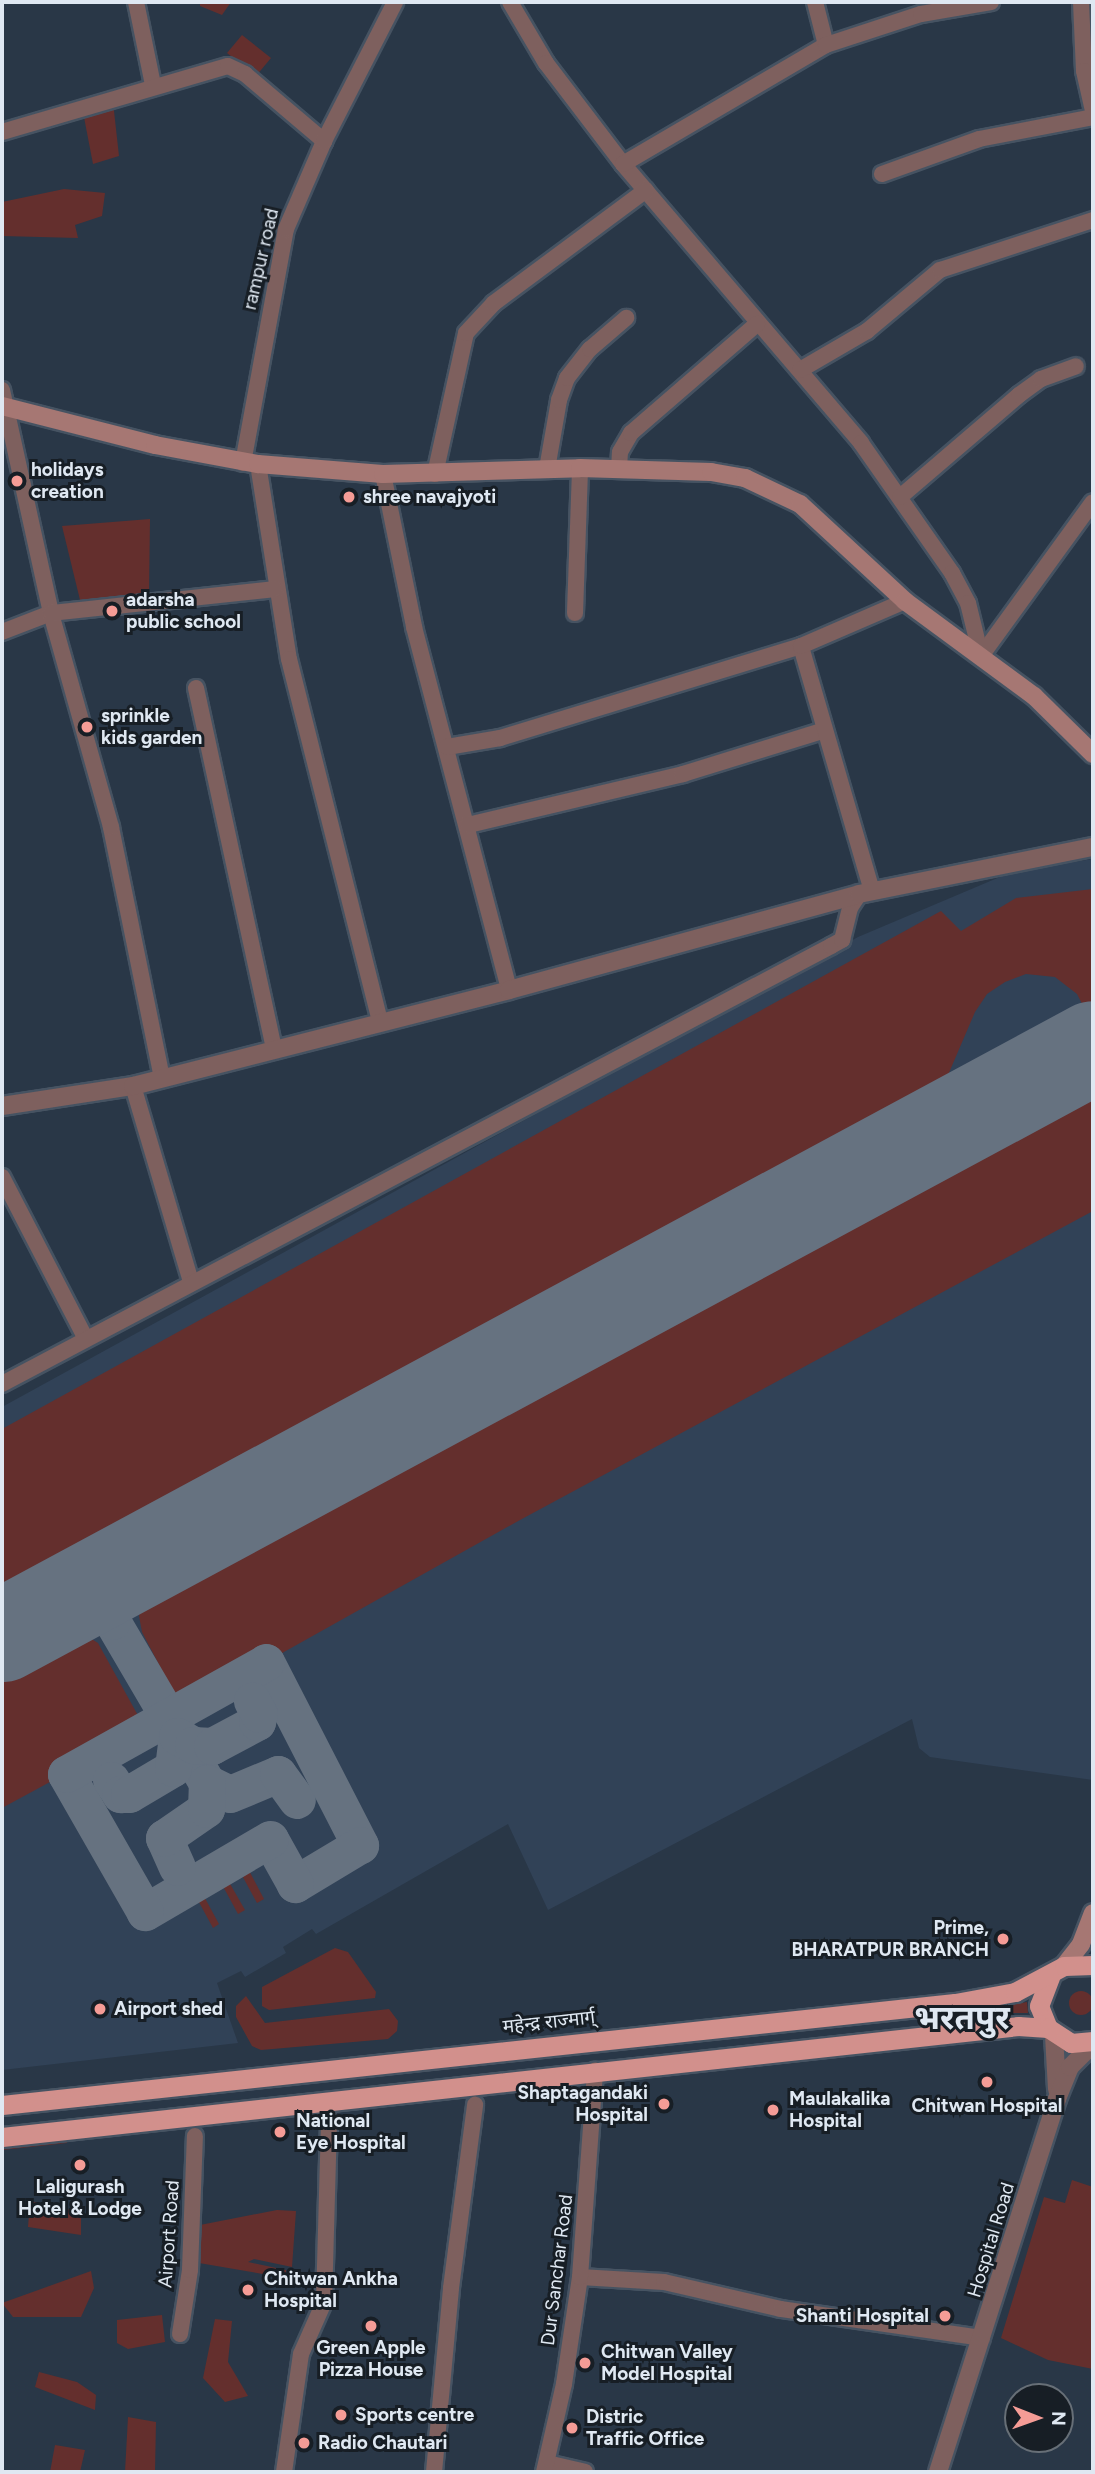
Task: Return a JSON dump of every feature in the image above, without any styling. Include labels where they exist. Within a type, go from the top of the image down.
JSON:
[{"type":"highway","name":"महेन्द्र राज्मार्ग्","points":[[2,2105],[955,2003],[1015,1992],[1059,1969],[1093,1965]]},
{"type":"highway","points":[[1051,2032],[1042,2018],[1040,1993],[1059,1969]]},
{"type":"highway","points":[[2,2137],[1018,2026],[1051,2032],[1071,2043],[1093,2043]]},
{"type":"main road","points":[[3,401],[251,463],[383,474],[580,468],[711,472],[774,489],[827,526],[905,601],[1034,696],[1093,754]]},
{"type":"main road","points":[[1059,1969],[1081,1944],[1093,1913]]},
{"type":"street","points":[[136,2],[153,85]]},
{"type":"street","name":"rampur road","points":[[380,1022],[275,589],[251,463],[286,229],[324,141],[396,2]]},
{"type":"street","points":[[510,2],[546,63],[623,164],[757,324],[800,370],[900,498],[968,603],[981,656]]},
{"type":"street","points":[[815,2],[825,45]]},
{"type":"street","points":[[623,164],[825,45],[922,8],[991,2]]},
{"type":"street","points":[[1081,2],[1093,111]]},
{"type":"street","points":[[2,132],[153,85],[228,66],[245,74],[324,141]]},
{"type":"street","points":[[882,174],[979,139],[1093,117]]},
{"type":"street","points":[[435,474],[466,333],[494,303],[646,190]]},
{"type":"street","points":[[800,370],[867,331],[940,270],[1093,220]]},
{"type":"street","points":[[547,469],[556,413],[567,378],[590,349],[626,318]]},
{"type":"street","points":[[619,470],[620,452],[631,433],[757,324]]},
{"type":"street","points":[[900,498],[1019,395],[1041,379],[1076,366]]},
{"type":"street","points":[[3,401],[51,613],[111,827],[162,1078]]},
{"type":"street","points":[[575,613],[580,468]]},
{"type":"street","points":[[383,474],[414,627],[468,825],[509,990]]},
{"type":"street","points":[[981,656],[1093,502]]},
{"type":"street","points":[[2,632],[51,613],[275,589]]},
{"type":"street","points":[[447,747],[500,738],[801,646],[905,601]]},
{"type":"street","points":[[801,646],[866,892]]},
{"type":"street","points":[[196,688],[274,1049]]},
{"type":"street","points":[[468,825],[683,774],[822,731]]},
{"type":"street","points":[[2,1106],[133,1086],[509,990],[866,892],[1093,847]]},
{"type":"street","points":[[2,1384],[842,940],[850,908],[866,892]]},
{"type":"street","points":[[133,1086],[191,1282]]},
{"type":"street","points":[[2,1177],[86,1339]]},
{"type":"street","name":"Hospital Road","points":[[1051,2032],[1057,2099]]},
{"type":"street","name":"Hospital Road","points":[[938,2472],[1057,2099],[1070,2067],[1093,2043]]},
{"type":"street","name":"Dur Sanchar Road","points":[[545,2467],[580,2277],[596,2071]]},
{"type":"street","points":[[434,2472],[451,2288],[475,2105]]},
{"type":"street","points":[[284,2472],[301,2354],[324,2302],[328,2121]]},
{"type":"street","name":"Airport Road","points":[[180,2334],[190,2270],[195,2136]]},
{"type":"street","points":[[580,2277],[674,2283],[780,2309],[982,2339]]},
{"type":"street","points":[[545,2467],[585,2472]]},
{"type":"shaded area","points":[[200,2],[231,2],[222,15],[200,6]]},
{"type":"shaded area","points":[[242,35],[271,58],[256,76],[227,53]]},
{"type":"shaded area","points":[[113,102],[119,156],[93,164],[83,112]]},
{"type":"shaded area","points":[[64,189],[105,193],[102,216],[75,225],[78,238],[2,236],[2,202]]},
{"type":"shaded area","points":[[150,519],[149,595],[80,600],[62,526]]},
{"type":"shaded area","points":[[1093,859],[1093,1780],[930,1757],[919,1748],[912,1719],[548,1910],[508,1824],[316,1934],[312,1929],[283,1947],[286,1953],[245,1977],[241,1971],[217,1983],[238,2043],[2,2070],[2,1407],[858,937],[1014,871]]},
{"type":"shaded area","points":[[1093,889],[1093,1025],[1077,994],[1055,977],[1026,974],[1005,982],[987,994],[975,1012],[945,1082],[2,1592],[2,1429],[941,911],[961,931],[1016,898]]},
{"type":"shaded area","points":[[1093,1072],[1093,1211],[520,1520],[182,1709],[142,1632],[139,1616],[141,1602],[157,1579]]},
{"type":"shaded area","points":[[62,1631],[82,1633],[98,1643],[146,1730],[2,1808],[2,1663]]},
{"type":"shaded area","points":[[270,1849],[289,1884],[281,1889],[262,1854]]},
{"type":"shaded area","points":[[245,1863],[264,1899],[257,1903],[238,1868]]},
{"type":"shaded area","points":[[225,1875],[245,1910],[238,1914],[219,1879]]},
{"type":"shaded area","points":[[200,1889],[219,1924],[213,1928],[194,1893]]},
{"type":"shaded area","points":[[335,1948],[348,1952],[376,1992],[375,1998],[269,2010],[262,2006],[262,1987]]},
{"type":"shaded area","points":[[1076,1991],[1086,1991],[1093,1998],[1093,2008],[1086,2015],[1076,2015],[1069,2008],[1069,1998]]},
{"type":"shaded area","points":[[246,1996],[265,2023],[389,2009],[398,2021],[397,2031],[388,2039],[261,2050],[252,2046],[236,2017],[236,2006]]},
{"type":"shaded area","points":[[1027,2002],[1028,2013],[1000,2013],[1000,2007]]},
{"type":"shaded area","points":[[66,2136],[67,2143],[2,2150],[2,2146]]},
{"type":"shaded area","points":[[1072,2180],[1093,2187],[1093,2369],[1048,2360],[1001,2338],[1044,2197],[1065,2203]]},
{"type":"shaded area","points":[[30,2201],[81,2212],[81,2235],[28,2227]]},
{"type":"shaded area","points":[[277,2210],[296,2211],[292,2267],[254,2259],[248,2262],[286,2270],[286,2278],[199,2263],[200,2225]]},
{"type":"shaded area","points":[[91,2271],[94,2288],[81,2317],[13,2317],[2,2303]]},
{"type":"shaded area","points":[[162,2315],[165,2342],[128,2349],[117,2343],[117,2320]]},
{"type":"shaded area","points":[[215,2319],[232,2321],[228,2362],[248,2396],[225,2402],[203,2378]]},
{"type":"shaded area","points":[[39,2372],[77,2382],[96,2395],[95,2410],[35,2387]]},
{"type":"shaded area","points":[[128,2417],[156,2422],[155,2472],[125,2472]]},
{"type":"shaded area","points":[[55,2445],[85,2450],[80,2472],[50,2472]]},
{"type":"taxiway","points":[[112,1621],[109,1596],[113,1584],[136,1563]]},
{"type":"taxiway","points":[[56,1606],[84,1602],[112,1621],[207,1783],[230,1794],[278,1774],[297,1800]]},
{"type":"taxiway","points":[[266,1662],[360,1845],[295,1884],[270,1839],[145,1912],[66,1774],[266,1662]]},
{"type":"taxiway","points":[[111,1780],[120,1794],[129,1794],[173,1768],[177,1736],[193,1745],[212,1746],[257,1722],[259,1714],[252,1701]]},
{"type":"taxiway","points":[[177,1867],[164,1838],[206,1809],[207,1783]]},
{"type":"runway","points":[[2,1635],[1093,1047]]},
{"type":"place","name":"holidays creation","points":[[17,481]]},
{"type":"place","name":"shree navajyoti","points":[[349,497]]},
{"type":"place","name":"adarsha public school","points":[[112,611]]},
{"type":"place","name":"sprinkle kids garden","points":[[87,727]]},
{"type":"place","name":"Prime, BHARATPUR BRANCH","points":[[1003,1939]]},
{"type":"place","name":"Airport shed","points":[[100,2009]]},
{"type":"place","name":"Chitwan Hospital","points":[[987,2082]]},
{"type":"place","name":"Shaptagandaki Hospital","points":[[664,2104]]},
{"type":"place","name":"Maulakalika Hospital","points":[[773,2110]]},
{"type":"place","name":"National Eye Hospital","points":[[280,2132]]},
{"type":"place","name":"Laligurash Hotel & Lodge","points":[[80,2165]]},
{"type":"place","name":"Chitwan Ankha Hospital","points":[[248,2290]]},
{"type":"place","name":"Shanti Hospital","points":[[945,2316]]},
{"type":"place","name":"Green Apple Pizza House","points":[[371,2326]]},
{"type":"place","name":"Chitwan Valley Model Hospital","points":[[585,2363]]},
{"type":"place","name":"Sports centre","points":[[341,2415]]},
{"type":"place","name":"Distric Traffic Office","points":[[572,2428]]},
{"type":"place","name":"Radio Chautari","points":[[304,2443]]},
{"type":"district","name":"भरतपुर","points":[[962,2018]]}]
